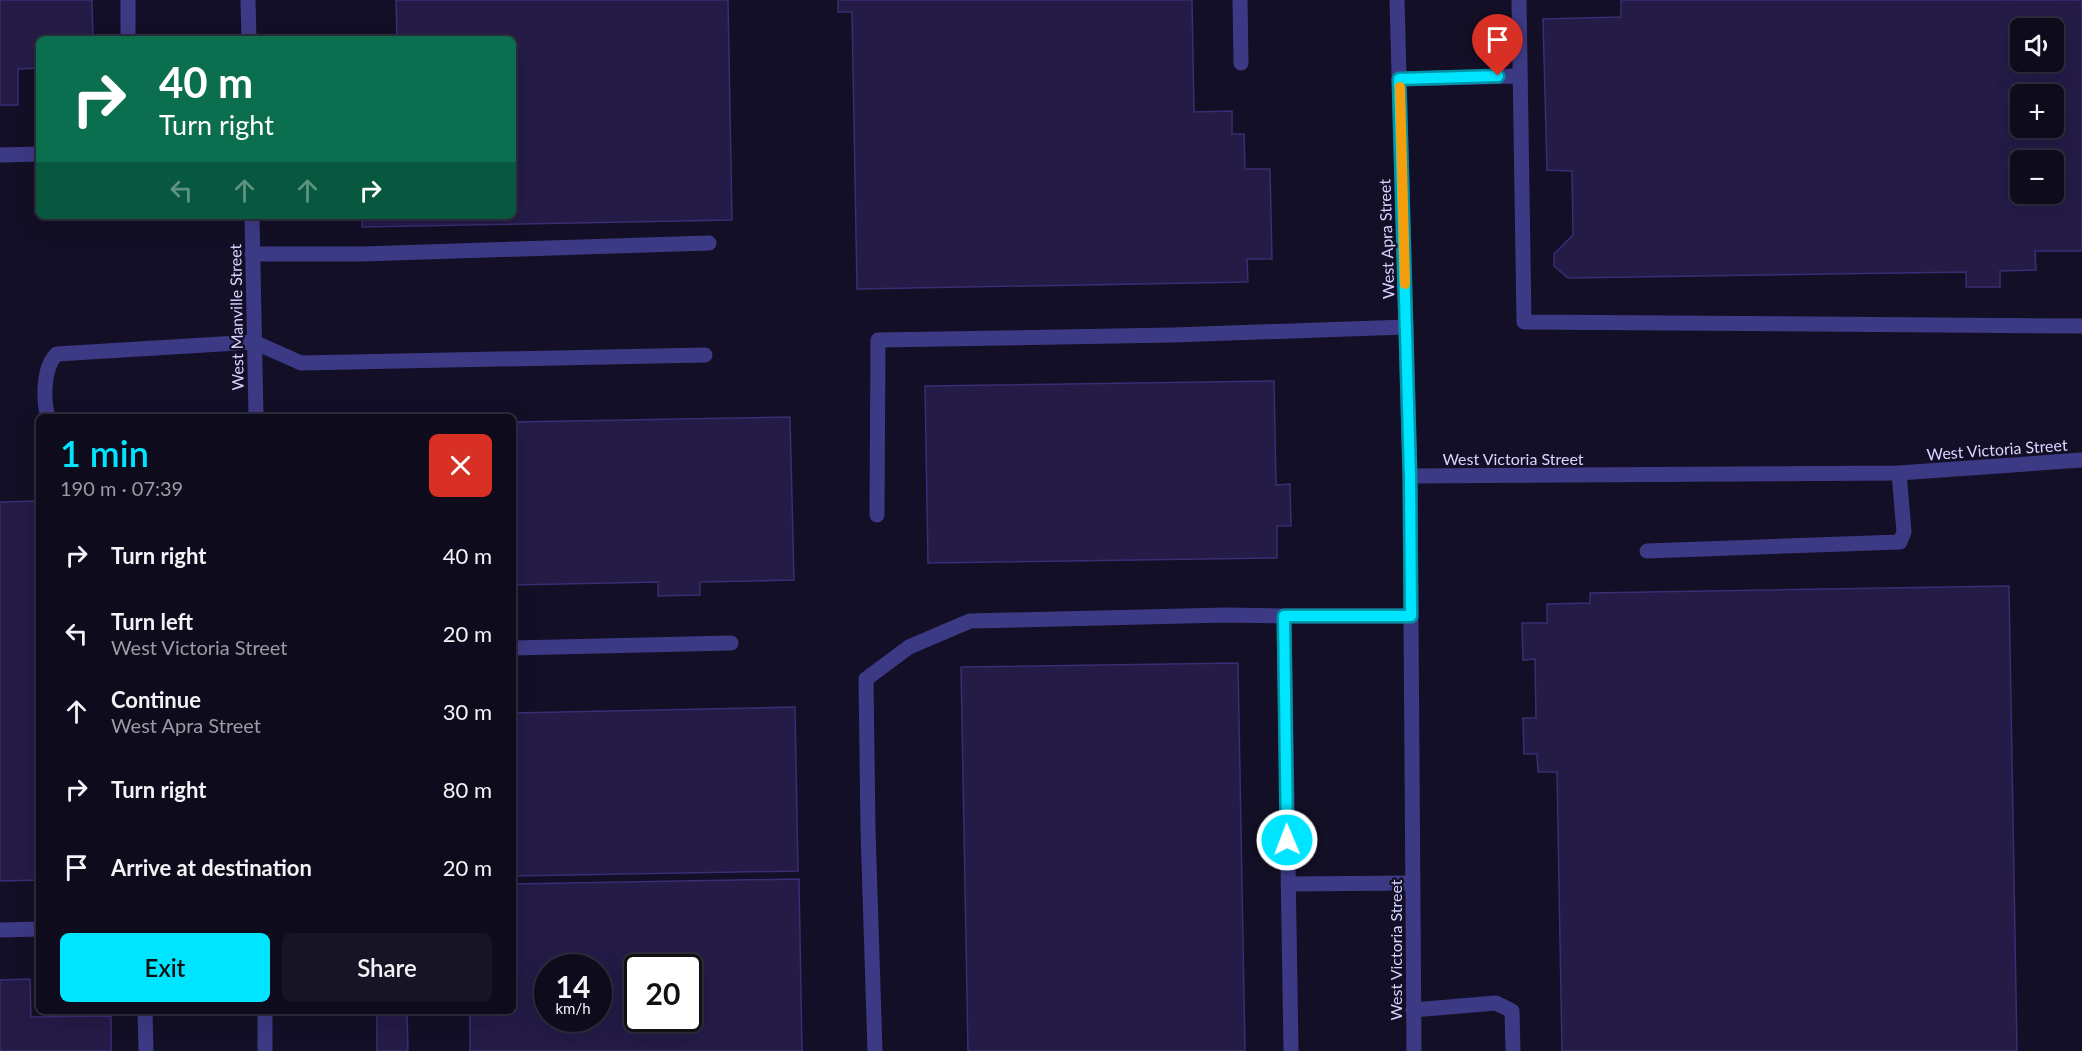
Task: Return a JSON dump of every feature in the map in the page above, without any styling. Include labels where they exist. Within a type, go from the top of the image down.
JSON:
[{"type":"street","points":[[128,0],[128,36]]},
{"type":"street","points":[[248,0],[249,36]]},
{"type":"street","points":[[1240,0],[1240,63]]},
{"type":"street","name":"West Apra Street","points":[[1397,0],[1410,477]]},
{"type":"street","points":[[1519,0],[1524,322],[2082,326]]},
{"type":"street","points":[[1399,79],[1520,76]]},
{"type":"street","points":[[0,155],[36,154]]},
{"type":"street","name":"West Manville Street","points":[[252,219],[256,414]]},
{"type":"street","points":[[252,254],[362,254],[709,243]]},
{"type":"street","points":[[877,515],[878,340],[1173,335],[1406,327]]},
{"type":"street","points":[[47,414],[45,408],[47,374],[57,354],[254,342],[301,363],[705,355]]},
{"type":"street","name":"West Victoria Street","points":[[1414,1051],[1410,477],[1899,473],[2082,460]]},
{"type":"street","points":[[1647,551],[1900,542],[1904,532],[1899,473]]},
{"type":"street","points":[[875,1051],[866,679],[909,647],[969,621],[1226,615],[1411,616]]},
{"type":"street","points":[[1284,616],[1291,1051]]},
{"type":"street","points":[[516,648],[731,643]]},
{"type":"street","points":[[1288,884],[1412,883]]},
{"type":"street","points":[[0,930],[36,929]]},
{"type":"street","points":[[1413,1010],[1496,1004],[1512,1011],[1513,1051]]},
{"type":"street","points":[[145,1014],[146,1051]]},
{"type":"street","points":[[265,1014],[266,1051]]},
{"type":"building","points":[[0,0],[92,0],[93,36],[36,36],[36,68],[18,69],[18,105],[0,105]]},
{"type":"building","points":[[396,0],[728,0],[732,220],[362,227],[362,219],[516,219],[516,36],[397,36]]},
{"type":"building","points":[[838,0],[1192,0],[1194,112],[1232,111],[1232,134],[1244,134],[1245,169],[1270,169],[1272,259],[1247,259],[1248,282],[857,289],[852,12],[838,12]]},
{"type":"building","points":[[1621,0],[2082,0],[2082,251],[2035,251],[2036,270],[2000,271],[2000,287],[1966,287],[1966,272],[1568,278],[1554,266],[1554,254],[1573,235],[1572,171],[1547,170],[1543,19],[1621,17]]},
{"type":"building","points":[[1274,381],[1276,485],[1290,484],[1291,526],[1277,526],[1277,558],[928,563],[925,386]]},
{"type":"building","points":[[790,417],[794,580],[700,582],[700,595],[658,596],[658,582],[516,585],[516,422]]},
{"type":"building","points":[[36,501],[36,880],[0,881],[0,502]]},
{"type":"building","points":[[2009,586],[2017,1051],[1562,1051],[1557,772],[1538,772],[1537,754],[1524,754],[1523,718],[1536,718],[1535,659],[1523,660],[1522,623],[1547,623],[1547,604],[1590,603],[1590,593]]},
{"type":"building","points":[[1238,663],[1245,1051],[968,1051],[961,667]]},
{"type":"building","points":[[795,707],[798,871],[516,876],[516,713]]},
{"type":"building","points":[[799,879],[802,1051],[470,1051],[470,1014],[516,1014],[516,884]]},
{"type":"building","points":[[30,979],[31,1017],[111,1016],[111,1051],[0,1051],[0,980]]},
{"type":"building","points":[[377,1014],[407,1014],[408,1051],[377,1051]]},
{"type":"slow traffic","points":[[1400,87],[1405,284]]},
{"type":"route","points":[[1287,840],[1284,616],[1411,616],[1410,477],[1399,79],[1498,76]]}]
